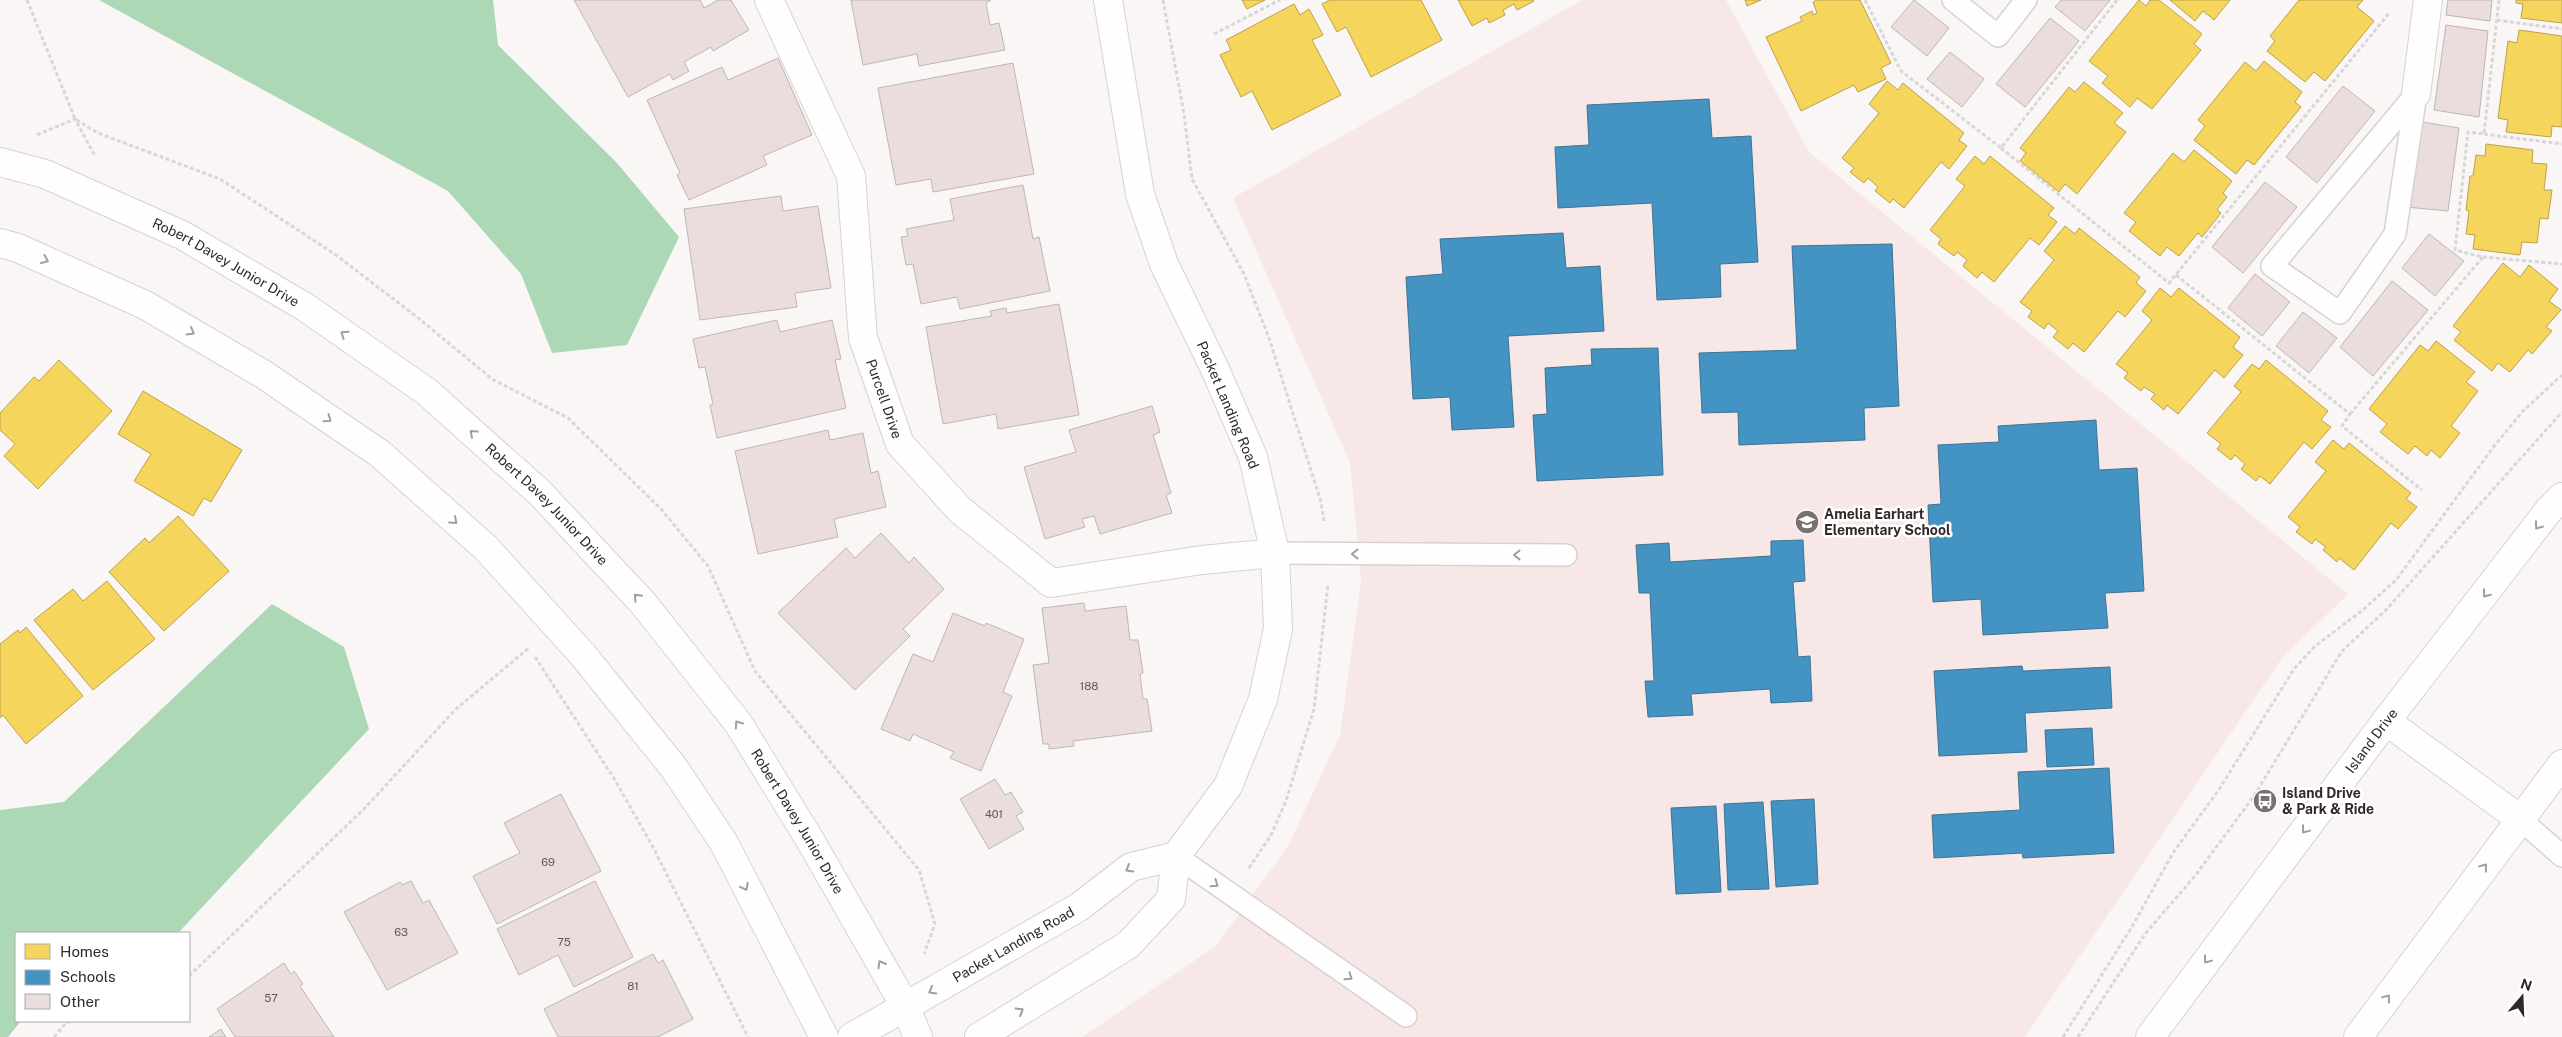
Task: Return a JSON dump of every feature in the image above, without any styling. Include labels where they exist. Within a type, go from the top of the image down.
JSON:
[{"type":"main road","name":"Purcell Drive","points":[[769,0],[851,176],[863,338],[900,444],[960,510],[1051,583],[1202,560],[1275,553]]},
{"type":"main road","name":"Packet Landing Road","points":[[979,1037],[1128,945],[1171,899],[1176,856],[1228,786],[1262,699],[1278,629],[1275,553],[1253,457],[1214,367],[1164,264],[1140,194],[1108,0]]},
{"type":"main road","points":[[2416,94],[2428,0]]},
{"type":"main road","name":"Robert Davey Junior Drive","points":[[0,162],[45,174],[182,235],[305,307],[427,392],[540,493],[643,604],[738,723],[810,840],[905,1006],[918,1037]]},
{"type":"main road","points":[[0,243],[18,248],[145,305],[263,374],[379,453],[486,548],[583,655],[674,768],[724,843],[824,1037]]},
{"type":"main road","name":"Island Drive","points":[[2150,1037],[2386,721],[2549,510],[2562,497]]},
{"type":"main road","points":[[2386,721],[2520,819]]},
{"type":"main road","points":[[2358,1037],[2562,764]]},
{"type":"main road","name":"Packet Landing Road","points":[[852,1037],[1079,907],[1131,866],[1176,856]]},
{"type":"lane","points":[[1953,0],[1998,36],[2026,0]]},
{"type":"lane","points":[[2416,94],[2395,234],[2340,313],[2272,266],[2416,94]]},
{"type":"lane","points":[[1275,553],[1566,555]]},
{"type":"lane","points":[[2520,819],[2562,856]]},
{"type":"lane","points":[[1176,856],[1406,1016]]},
{"type":"path","points":[[27,0],[75,119],[98,133]]},
{"type":"path","points":[[1214,34],[1280,0]]},
{"type":"path","points":[[1865,0],[1901,71],[2170,283],[2393,8]]},
{"type":"path","points":[[2001,148],[2117,0]]},
{"type":"path","points":[[2484,134],[2499,0]]},
{"type":"path","points":[[2497,20],[2562,29]]},
{"type":"path","points":[[2562,144],[2468,132],[2455,250],[2483,256],[2562,264]]},
{"type":"path","points":[[2422,490],[2342,426],[2350,414],[2483,256]]},
{"type":"path","points":[[2176,275],[2350,414]]},
{"type":"path","points":[[2063,1037],[2134,925],[2173,853],[2220,788],[2294,669],[2314,648],[2364,609],[2396,580],[2495,445],[2523,411],[2562,375]]},
{"type":"path","points":[[2078,1037],[2144,934],[2195,876],[2254,796],[2342,651],[2385,611],[2562,412]]},
{"type":"path","points":[[190,975],[364,809],[456,709],[529,648],[541,609]]},
{"type":"path","points":[[529,648],[615,780],[649,840],[748,1037]]},
{"type":"path","points":[[54,1037],[68,1022]]},
{"type":"shaded area","points":[[99,0],[493,0],[498,45],[617,163],[679,237],[627,345],[552,353],[521,274],[448,191]]},
{"type":"shaded area","name":"Amelia Earhart Elementary School","points":[[1582,0],[1726,0],[1809,152],[2348,594],[2282,658],[2025,1037],[1082,1037],[1216,946],[1288,846],[1340,735],[1361,581],[1350,463],[1233,198]]},
{"type":"shaded area","points":[[272,604],[344,647],[369,729],[179,932],[15,932],[15,1022],[20,1022],[8,1037],[0,1037],[0,810],[64,802]]},
{"type":"building: Homes","points":[[1242,0],[1265,0],[1247,9]]},
{"type":"building: Homes","points":[[1330,0],[1421,0],[1442,40],[1371,77],[1346,27],[1337,32],[1322,4]]},
{"type":"building: Homes","points":[[1458,0],[1534,1],[1517,10],[1514,4],[1503,10],[1505,15],[1489,23],[1487,18],[1472,26]]},
{"type":"building: Homes","points":[[1745,0],[1761,0],[1747,6]]},
{"type":"building: Homes","points":[[1817,0],[1860,0],[1891,63],[1881,68],[1886,79],[1858,92],[1854,85],[1801,111],[1766,37],[1802,21],[1800,17],[1812,11],[1813,15],[1817,13],[1813,2]]},
{"type":"building: Homes","points":[[2139,0],[2146,6],[2150,0],[2159,0],[2202,34],[2194,44],[2201,50],[2152,109],[2137,98],[2130,107],[2102,83],[2108,76],[2089,61]]},
{"type":"building: Homes","points":[[2170,0],[2230,0],[2214,20],[2203,11],[2195,21]]},
{"type":"building: Homes","points":[[2299,0],[2363,0],[2357,7],[2374,21],[2325,81],[2314,72],[2305,82],[2267,51],[2275,41],[2270,36]]},
{"type":"building: Homes","points":[[2516,0],[2562,0],[2562,23],[2521,18],[2523,4],[2516,3]]},
{"type":"building: Homes","points":[[1294,4],[1300,15],[1309,9],[1323,35],[1312,40],[1341,95],[1272,130],[1252,91],[1241,97],[1220,55],[1231,50],[1226,40]]},
{"type":"building: Homes","points":[[2519,30],[2562,36],[2562,127],[2552,126],[2551,137],[2506,132],[2508,120],[2498,118],[2508,41],[2517,43]]},
{"type":"building: Homes","points":[[2264,61],[2302,92],[2295,102],[2301,107],[2254,165],[2247,160],[2236,174],[2194,140],[2205,126],[2198,120],[2245,62],[2256,71]]},
{"type":"building: Homes","points":[[1887,81],[1898,90],[1903,83],[1964,133],[1959,140],[1967,146],[1949,169],[1941,162],[1904,208],[1893,199],[1890,203],[1875,191],[1878,187],[1868,178],[1864,183],[1850,172],[1854,168],[1842,158],[1879,113],[1869,104]]},
{"type":"building: Homes","points":[[2084,82],[2123,113],[2114,123],[2126,132],[2077,194],[2065,184],[2059,192],[2020,161],[2026,153],[2020,148],[2069,87],[2075,92]]},
{"type":"building: Homes","points":[[2486,144],[2533,150],[2532,163],[2547,164],[2544,190],[2552,190],[2548,219],[2540,218],[2537,243],[2522,242],[2520,255],[2473,249],[2475,235],[2466,234],[2469,211],[2466,210],[2470,176],[2473,176],[2476,155],[2485,156]]},
{"type":"building: Homes","points":[[2194,150],[2232,181],[2223,193],[2227,197],[2217,210],[2221,213],[2202,237],[2198,233],[2179,256],[2167,247],[2160,256],[2129,231],[2136,222],[2124,213],[2173,153],[2184,162]]},
{"type":"building: Homes","points":[[1975,156],[1984,164],[1990,156],[2054,208],[2048,215],[2057,222],[2039,245],[2030,238],[1994,282],[1982,272],[1977,278],[1963,266],[1967,260],[1957,252],[1954,256],[1938,244],[1941,239],[1930,230],[1965,186],[1956,179]]},
{"type":"building: Homes","points":[[2065,226],[2075,234],[2079,228],[2140,277],[2136,283],[2146,291],[2125,317],[2118,311],[2084,352],[2073,343],[2068,349],[2053,337],[2058,331],[2048,323],[2044,329],[2028,317],[2032,311],[2020,302],[2054,260],[2044,251]]},
{"type":"building: Homes","points":[[2503,263],[2520,277],[2529,265],[2558,289],[2549,301],[2561,310],[2546,327],[2552,331],[2532,354],[2528,350],[2510,372],[2498,363],[2492,371],[2454,340],[2461,332],[2453,326]]},
{"type":"building: Homes","points":[[2160,288],[2171,297],[2179,288],[2240,337],[2233,347],[2243,355],[2224,378],[2215,370],[2178,414],[2167,405],[2164,410],[2151,399],[2155,394],[2144,387],[2141,391],[2124,378],[2128,373],[2116,364],[2152,320],[2142,311]]},
{"type":"building: Homes","points":[[2436,341],[2475,372],[2466,382],[2478,391],[2451,426],[2460,433],[2440,458],[2431,450],[2427,456],[2415,446],[2408,454],[2380,432],[2387,424],[2369,409],[2420,345],[2428,351]]},
{"type":"building: Homes","points":[[59,360],[112,411],[38,489],[4,456],[15,444],[0,430],[0,413],[34,377],[39,381]]},
{"type":"building: Homes","points":[[2266,360],[2328,411],[2321,420],[2331,427],[2312,449],[2304,442],[2270,484],[2260,476],[2256,481],[2241,469],[2245,464],[2235,455],[2231,460],[2217,449],[2221,444],[2207,433],[2241,392],[2234,386],[2252,364],[2259,369]]},
{"type":"building: Homes","points":[[143,391],[242,450],[211,502],[204,498],[193,516],[134,481],[151,454],[118,434]]},
{"type":"building: Homes","points":[[2333,440],[2344,449],[2349,443],[2411,493],[2406,499],[2417,507],[2398,529],[2391,523],[2354,570],[2339,558],[2337,562],[2323,550],[2326,547],[2315,539],[2312,544],[2296,532],[2300,527],[2288,517],[2326,471],[2315,462]]},
{"type":"building: Homes","points":[[178,516],[229,571],[164,631],[109,572],[145,538],[149,543]]},
{"type":"building: Homes","points":[[107,581],[155,639],[93,690],[34,620],[73,589],[83,601]]},
{"type":"building: Homes","points":[[26,627],[83,696],[26,744],[3,715],[0,718],[0,644],[18,630],[20,633]]},
{"type":"building: Schools","points":[[1709,99],[1712,138],[1751,136],[1758,262],[1720,264],[1721,297],[1657,300],[1652,203],[1558,208],[1555,147],[1589,145],[1587,105]]},
{"type":"building: Schools","points":[[1563,233],[1566,268],[1600,266],[1604,331],[1508,336],[1514,427],[1452,430],[1450,397],[1413,399],[1406,277],[1443,274],[1440,239]]},
{"type":"building: Schools","points":[[1892,244],[1899,406],[1864,408],[1865,440],[1739,445],[1738,412],[1702,413],[1699,353],[1797,350],[1792,246]]},
{"type":"building: Schools","points":[[1658,348],[1663,475],[1537,481],[1533,415],[1547,414],[1545,368],[1592,365],[1591,349]]},
{"type":"building: Schools","points":[[2096,420],[2099,470],[2137,468],[2144,591],[2105,593],[2108,628],[1983,635],[1981,599],[1933,602],[1928,505],[1941,504],[1938,445],[1999,442],[1998,426]]},
{"type":"building: Schools","points":[[1803,540],[1805,581],[1793,582],[1798,657],[1810,656],[1812,701],[1771,703],[1770,689],[1691,694],[1693,715],[1648,717],[1645,681],[1654,681],[1650,593],[1639,593],[1636,545],[1669,543],[1670,562],[1771,556],[1771,541]]},
{"type":"building: Schools","points":[[2022,666],[2023,671],[2110,667],[2112,708],[2025,713],[2027,752],[1939,756],[1934,671]]},
{"type":"building: Schools","points":[[2092,728],[2094,765],[2047,767],[2045,730]]},
{"type":"building: Schools","points":[[2109,768],[2114,853],[2023,858],[2022,853],[1934,858],[1932,815],[2020,810],[2018,772]]},
{"type":"building: Schools","points":[[1814,799],[1818,884],[1776,887],[1771,801]]},
{"type":"building: Schools","points":[[1763,802],[1769,889],[1728,890],[1724,804]]},
{"type":"building: Schools","points":[[1716,806],[1721,892],[1676,894],[1671,808]]},
{"type":"building: Other","points":[[574,0],[700,0],[704,8],[718,0],[731,0],[749,30],[713,51],[711,47],[684,62],[689,71],[673,80],[670,74],[628,97]]},
{"type":"building: Other","points":[[851,0],[991,0],[986,3],[990,25],[999,23],[1005,50],[919,66],[917,54],[863,65]]},
{"type":"building: Other","points":[[1914,0],[1949,28],[1927,56],[1891,27]]},
{"type":"building: Other","points":[[2061,0],[2110,0],[2085,31],[2055,7]]},
{"type":"building: Other","points":[[2448,0],[2492,0],[2490,21],[2446,15]]},
{"type":"building: Other","points":[[2050,18],[2079,41],[2025,107],[1996,84]]},
{"type":"building: Other","points":[[2446,25],[2488,31],[2479,117],[2434,110]]},
{"type":"building: Other","points":[[1950,52],[1984,79],[1962,107],[1927,79]]},
{"type":"building: Other","points":[[778,58],[812,135],[763,156],[767,165],[689,200],[677,175],[680,173],[647,100],[722,67],[728,80]]},
{"type":"building: Other","points":[[1013,63],[1034,174],[933,192],[931,179],[896,185],[878,88]]},
{"type":"building: Other","points":[[2343,86],[2375,111],[2317,183],[2286,157]]},
{"type":"building: Other","points":[[2416,121],[2459,128],[2448,211],[2406,207]]},
{"type":"building: Other","points":[[2265,182],[2297,207],[2243,273],[2212,247]]},
{"type":"building: Other","points":[[1023,185],[1033,239],[1039,237],[1050,291],[960,309],[957,297],[921,304],[913,264],[906,265],[901,237],[908,236],[906,229],[954,220],[950,199]]},
{"type":"building: Other","points":[[781,196],[783,211],[818,206],[831,288],[795,293],[797,307],[700,320],[684,209]]},
{"type":"building: Other","points":[[2429,234],[2464,261],[2435,296],[2402,268]]},
{"type":"building: Other","points":[[2255,274],[2290,302],[2262,336],[2228,308]]},
{"type":"building: Other","points":[[2392,281],[2428,310],[2373,376],[2340,347]]},
{"type":"building: Other","points":[[1059,304],[1079,415],[998,429],[996,414],[943,424],[926,327],[992,316],[990,311],[1006,308],[1007,313]]},
{"type":"building: Other","points":[[2303,312],[2337,338],[2309,373],[2276,346]]},
{"type":"building: Other","points":[[777,320],[780,332],[832,320],[841,359],[835,360],[846,408],[717,438],[710,405],[713,404],[705,367],[699,368],[693,339]]},
{"type":"building: Other","points":[[1152,406],[1160,432],[1153,435],[1171,493],[1166,495],[1172,513],[1100,534],[1094,516],[1082,519],[1085,527],[1045,539],[1024,467],[1076,452],[1069,430]]},
{"type":"building: Other","points":[[828,430],[830,440],[863,433],[871,473],[878,471],[886,507],[834,519],[838,537],[758,554],[735,451]]},
{"type":"building: Other","points":[[881,533],[909,563],[914,557],[944,589],[903,629],[910,636],[855,690],[778,613],[846,548],[855,558]]},
{"type":"building: Other","points":[[1084,603],[1085,611],[1126,606],[1130,640],[1138,640],[1143,673],[1140,674],[1143,699],[1147,699],[1152,731],[1073,741],[1074,746],[1049,749],[1049,744],[1043,744],[1033,665],[1049,663],[1042,608]]},
{"type":"building: Other","points":[[953,613],[985,626],[986,623],[1024,639],[1003,692],[1012,696],[981,771],[950,758],[954,752],[913,734],[910,741],[881,729],[913,654],[933,662]]},
{"type":"building: Other","points":[[995,779],[1005,795],[1011,792],[1023,812],[1016,816],[1024,829],[989,849],[960,799]]},
{"type":"building: Other","points":[[561,794],[601,871],[497,924],[473,876],[520,853],[504,823]]},
{"type":"building: Other","points":[[411,881],[423,903],[429,900],[458,953],[387,990],[344,912],[400,882],[402,885]]},
{"type":"building: Other","points":[[595,881],[633,957],[574,987],[558,955],[519,975],[497,929]]},
{"type":"building: Other","points":[[653,954],[658,963],[663,960],[693,1019],[658,1037],[558,1037],[544,1009]]},
{"type":"building: Other","points":[[284,963],[291,974],[294,971],[303,984],[300,986],[334,1037],[235,1037],[217,1009]]},
{"type":"building: Other","points":[[221,1029],[226,1037],[209,1037]]},
{"type":"place","name":"Amelia Earhart Elementary School","points":[[1807,522]]},
{"type":"place","name":"Island Drive & Park & Ride","points":[[2265,801]]}]
